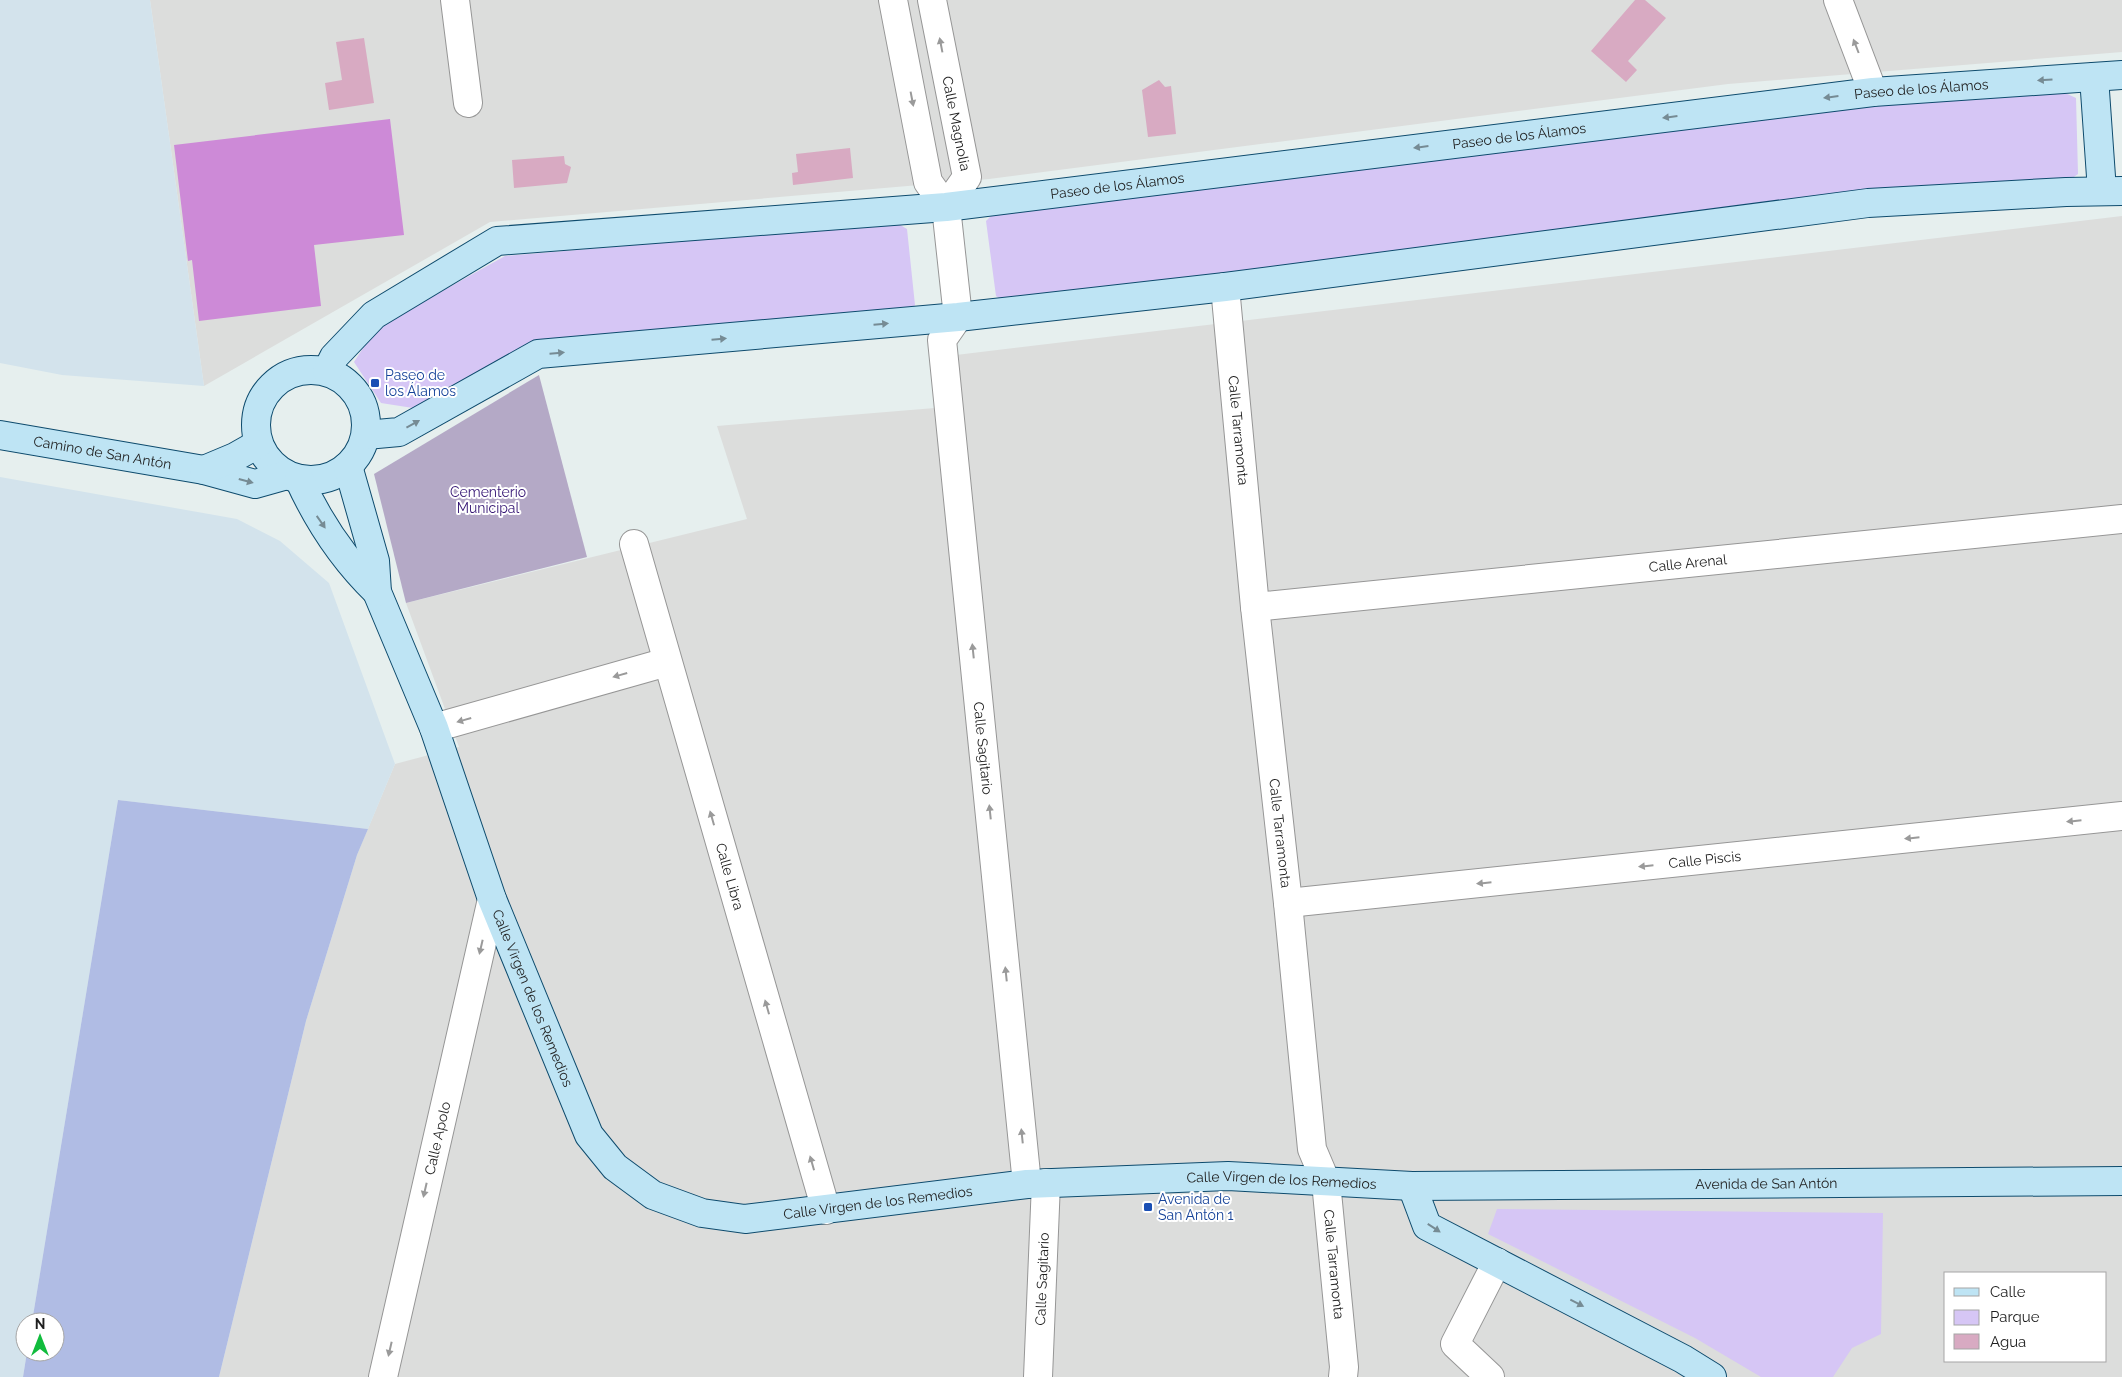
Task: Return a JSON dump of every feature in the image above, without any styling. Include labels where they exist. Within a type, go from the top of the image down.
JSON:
[{"type":"street","points":[[455,0],[468,103]]},
{"type":"street","points":[[893,0],[928,182],[946,206],[958,317]]},
{"type":"street","name":"Calle Magnolia","points":[[932,0],[967,177],[946,206]]},
{"type":"street","points":[[1838,0],[1873,92]]},
{"type":"street","name":"Paseo de los Álamos","points":[[327,372],[334,357],[374,315],[497,241],[946,206],[1873,92],[2122,75]]},
{"type":"street","points":[[366,435],[399,432],[538,354],[958,317],[1225,287],[1868,203],[2112,191],[2094,77]]},
{"type":"street","name":"Calle Tarramonta","points":[[1225,287],[1255,607],[1288,903],[1312,1149],[1326,1182],[1344,1367],[1343,1377]]},
{"type":"street","name":"Calle Sagitario","points":[[958,317],[942,340],[1037,1184],[1038,1377]]},
{"type":"street","points":[[315,369],[344,380],[358,396],[366,416],[366,435],[359,453],[348,466],[325,478],[312,480],[293,477],[275,467],[265,457],[258,444],[255,424],[259,404],[268,389],[281,378],[302,370],[315,369]]},
{"type":"street","name":"Camino de San Antón","points":[[0,435],[204,470],[255,484],[293,477]]},
{"type":"street","points":[[204,470],[236,457],[258,444]]},
{"type":"street","name":"Calle Virgen de los Remedios","points":[[348,466],[375,561],[377,592],[434,728],[492,899],[589,1136],[615,1167],[654,1195],[702,1213],[745,1219],[1037,1184],[1228,1176],[1412,1186]]},
{"type":"street","name":"Calle Virgen de los Remedios","points":[[293,477],[355,570],[377,592]]},
{"type":"street","name":"Calle Arenal","points":[[1255,607],[2122,519]]},
{"type":"street","name":"Calle Libra","points":[[634,544],[826,1210]]},
{"type":"street","points":[[434,728],[667,662]]},
{"type":"street","name":"Calle Piscis","points":[[1288,903],[2122,816]]},
{"type":"street","name":"Calle Apolo","points":[[383,1377],[492,899]]},
{"type":"street","name":"Avenida de San Antón","points":[[1412,1186],[2122,1181]]},
{"type":"street","points":[[1412,1186],[1427,1226],[1683,1358],[1708,1376]]},
{"type":"street","points":[[1490,1377],[1455,1344],[1497,1262]]},
{"type":"shaded area","points":[[0,0],[150,0],[204,386],[62,375],[0,363]]},
{"type":"shaded area","points":[[150,0],[2122,0],[2122,52],[1728,84],[989,179],[490,222],[204,386]]},
{"type":"shaded area","points":[[390,119],[404,235],[314,245],[321,306],[199,321],[192,260],[188,261],[174,145]]},
{"type":"shaded area","points":[[2122,216],[2122,1377],[219,1377],[306,1021],[357,855],[395,764],[459,747],[406,603],[747,519],[717,426],[959,406],[956,355]]},
{"type":"shaded area","points":[[0,477],[237,519],[280,541],[329,583],[395,764],[368,829],[118,800],[34,1312],[15,1312],[15,1362],[25,1362],[23,1377],[0,1377]]},
{"type":"shaded area","points":[[118,800],[368,829],[357,855],[306,1021],[219,1377],[23,1377],[25,1362],[65,1362],[65,1312],[34,1312]]},
{"type":"green space","points":[[2063,92],[2076,98],[2078,174],[2067,182],[1006,303],[996,296],[986,221],[994,213],[1852,106]]},
{"type":"green space","points":[[897,223],[907,229],[915,305],[907,313],[531,344],[413,408],[381,403],[354,362],[376,328],[505,256]]},
{"type":"green space","name":"Cementerio Municipal","points":[[539,375],[587,557],[406,603],[374,474]]},
{"type":"green space","points":[[1497,1209],[1883,1213],[1881,1334],[1852,1348],[1833,1377],[1761,1377],[1695,1338],[1488,1234]]},
{"type":"water","points":[[1635,0],[1645,0],[1666,18],[1628,61],[1637,70],[1626,82],[1591,51]]},
{"type":"water","points":[[364,38],[374,103],[329,110],[325,83],[342,80],[336,42]]},
{"type":"water","points":[[1159,80],[1165,87],[1171,86],[1176,134],[1148,137],[1142,90]]},
{"type":"water","points":[[850,148],[853,178],[793,185],[792,173],[798,172],[796,154]]},
{"type":"water","points":[[564,156],[565,164],[571,167],[567,183],[514,188],[512,160]]},
{"type":"place","name":"Paseo de los Álamos","points":[[375,383]]},
{"type":"place","name":"Avenida de San Antón 1","points":[[1148,1207]]}]
